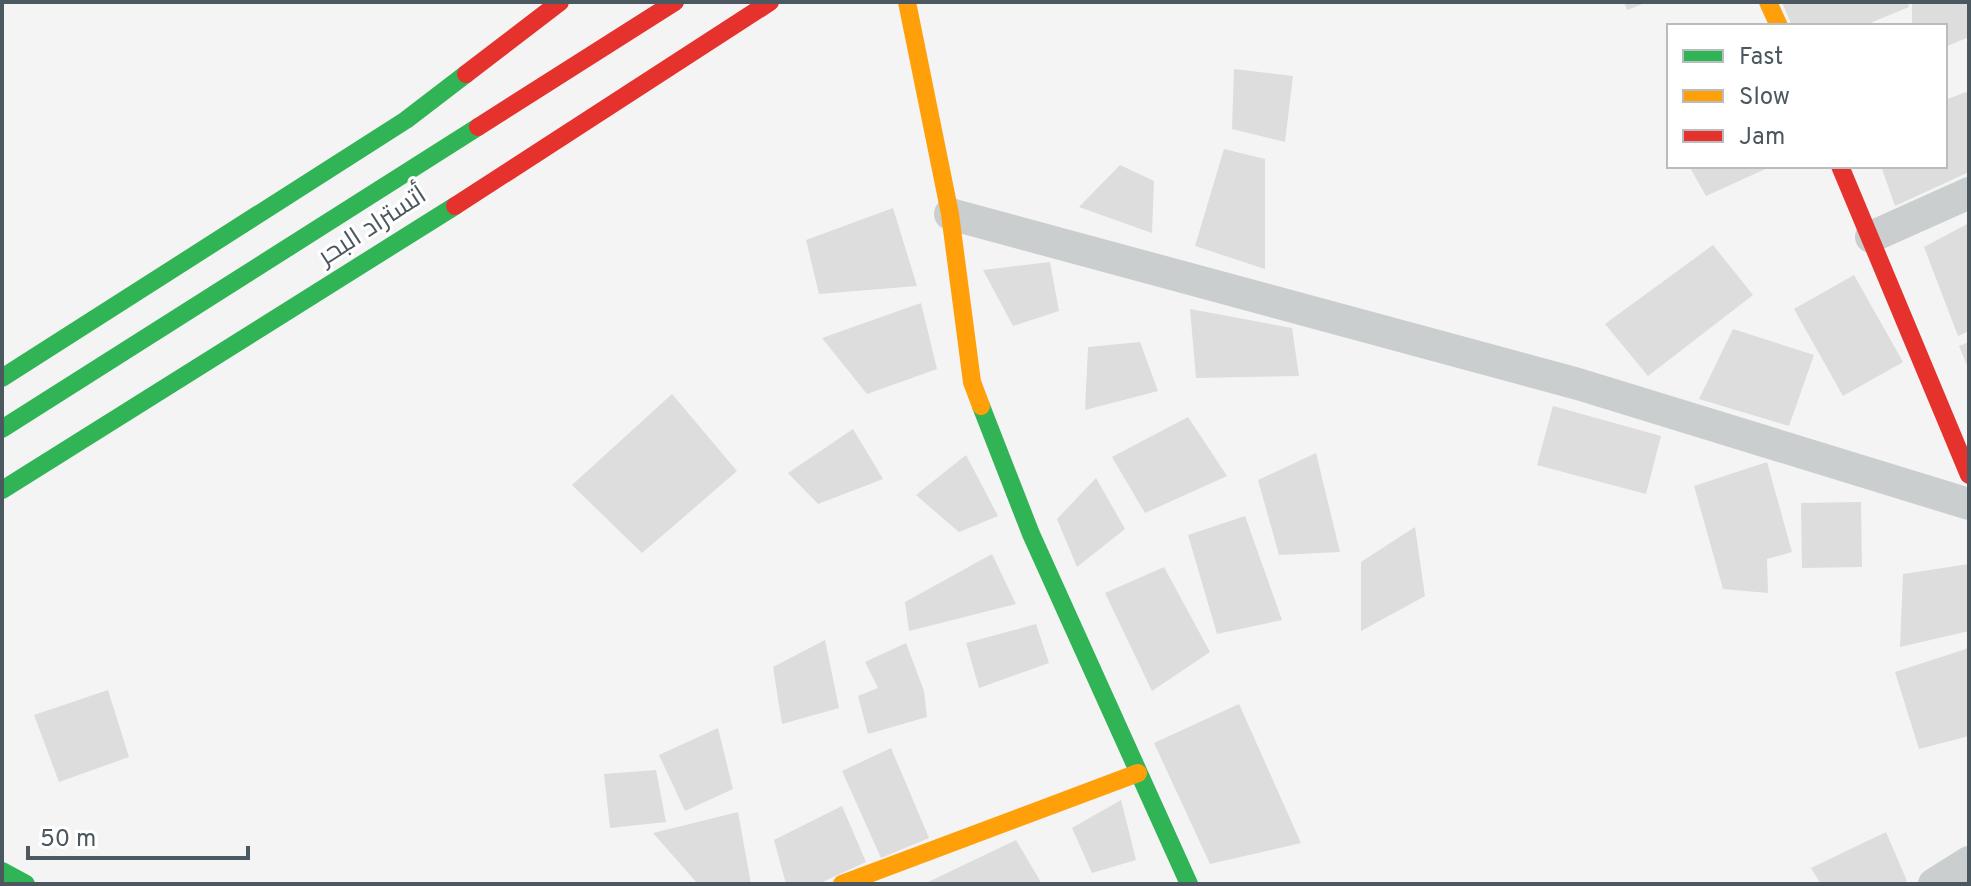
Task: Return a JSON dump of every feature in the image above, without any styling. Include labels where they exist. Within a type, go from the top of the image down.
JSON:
[{"type":"main road","points":[[2,378],[406,120],[560,2]]},
{"type":"main road","name":"أتستراد البحر","points":[[2,429],[675,2]]},
{"type":"main road","name":"أتستراد البحر","points":[[2,490],[327,288],[770,2]]},
{"type":"main road","points":[[1768,2],[1778,24]]},
{"type":"main road","points":[[907,3],[950,214],[972,382],[1031,534],[1100,681],[1189,884]]},
{"type":"main road","points":[[1841,168],[1969,475]]},
{"type":"main road","points":[[842,884],[1138,773]]},
{"type":"main road","points":[[2,871],[26,884]]},
{"type":"street","points":[[1871,237],[1969,193]]},
{"type":"street","points":[[950,214],[1578,384],[1969,504]]},
{"type":"street","points":[[1934,884],[1969,862]]},
{"type":"building","points":[[1624,2],[1648,2],[1627,10]]},
{"type":"building","points":[[1782,2],[1908,2],[1909,7],[1868,24],[1791,24]]},
{"type":"building","points":[[1912,2],[1969,2],[1969,37],[1947,46],[1947,24],[1912,24]]},
{"type":"building","points":[[1234,69],[1293,76],[1285,142],[1232,129]]},
{"type":"building","points":[[1969,91],[1969,172],[1895,206],[1882,168],[1947,168],[1947,99]]},
{"type":"building","points":[[1224,149],[1265,159],[1265,269],[1195,246]]},
{"type":"building","points":[[1120,165],[1154,181],[1152,233],[1079,207]]},
{"type":"building","points":[[1690,168],[1768,168],[1706,196]]},
{"type":"building","points":[[893,208],[917,286],[819,294],[806,240]]},
{"type":"building","points":[[1969,223],[1969,331],[1958,336],[1924,247]]},
{"type":"building","points":[[1713,245],[1753,295],[1648,376],[1605,324]]},
{"type":"building","points":[[1050,262],[1059,311],[1013,326],[983,270]]},
{"type":"building","points":[[1854,275],[1903,362],[1843,396],[1794,309]]},
{"type":"building","points":[[921,303],[937,369],[867,394],[822,338]]},
{"type":"building","points":[[1190,309],[1292,328],[1299,376],[1196,378]]},
{"type":"building","points":[[1733,329],[1814,355],[1789,426],[1699,399]]},
{"type":"building","points":[[1140,342],[1158,391],[1085,410],[1088,347]]},
{"type":"building","points":[[1969,342],[1969,370],[1959,346]]},
{"type":"building","points":[[672,394],[737,471],[642,553],[572,485]]},
{"type":"building","points":[[1553,406],[1661,436],[1646,494],[1537,465]]},
{"type":"building","points":[[1188,417],[1227,476],[1145,513],[1112,457]]},
{"type":"building","points":[[853,429],[883,479],[818,504],[788,473]]},
{"type":"building","points":[[1316,453],[1340,552],[1279,555],[1258,480]]},
{"type":"building","points":[[966,455],[998,516],[959,532],[916,495]]},
{"type":"building","points":[[1767,462],[1792,552],[1767,559],[1768,593],[1723,589],[1694,486]]},
{"type":"building","points":[[1096,478],[1125,529],[1077,567],[1057,519]]},
{"type":"building","points":[[1861,502],[1862,567],[1802,568],[1801,503]]},
{"type":"building","points":[[1245,516],[1282,620],[1217,634],[1188,535]]},
{"type":"building","points":[[1415,527],[1425,596],[1361,631],[1361,562]]},
{"type":"building","points":[[992,554],[1016,604],[909,631],[905,602]]},
{"type":"building","points":[[1969,564],[1969,631],[1900,647],[1903,574]]},
{"type":"building","points":[[1164,567],[1210,652],[1152,691],[1105,593]]},
{"type":"building","points":[[1036,624],[1049,663],[979,688],[966,643]]},
{"type":"building","points":[[825,640],[839,708],[782,724],[773,667]]},
{"type":"building","points":[[906,643],[924,691],[927,717],[868,734],[858,696],[878,688],[865,662]]},
{"type":"building","points":[[1969,648],[1969,736],[1919,749],[1895,672]]},
{"type":"building","points":[[108,690],[129,757],[59,782],[34,715]]},
{"type":"building","points":[[1239,704],[1301,843],[1210,864],[1154,743]]},
{"type":"building","points":[[718,728],[733,789],[685,811],[659,755]]},
{"type":"building","points":[[891,748],[929,838],[881,858],[842,771]]},
{"type":"building","points":[[656,770],[666,822],[610,828],[604,774]]},
{"type":"building","points":[[1121,800],[1136,860],[1092,873],[1072,828]]},
{"type":"building","points":[[842,806],[866,862],[818,884],[786,884],[774,840]]},
{"type":"building","points":[[738,812],[751,884],[698,884],[653,833]]},
{"type":"building","points":[[1886,832],[1907,881],[1900,884],[1821,884],[1811,868]]},
{"type":"building","points":[[1016,840],[1042,884],[924,884]]},
{"type":"traffic: fast","points":[[2,378],[406,120],[466,74]]},
{"type":"traffic: fast","points":[[2,429],[478,127]]},
{"type":"traffic: fast","points":[[2,490],[455,206]]},
{"type":"traffic: fast","points":[[981,406],[1031,534],[1189,884]]},
{"type":"traffic: fast","points":[[2,871],[26,884]]},
{"type":"traffic: slow","points":[[907,2],[950,214],[972,382],[981,406]]},
{"type":"traffic: slow","points":[[1768,2],[1778,24]]},
{"type":"traffic: slow","points":[[842,884],[1138,773]]},
{"type":"traffic: jam","points":[[466,74],[560,2]]},
{"type":"traffic: jam","points":[[478,127],[675,2]]},
{"type":"traffic: jam","points":[[455,206],[770,2]]},
{"type":"traffic: jam","points":[[1841,168],[1969,475]]}]
